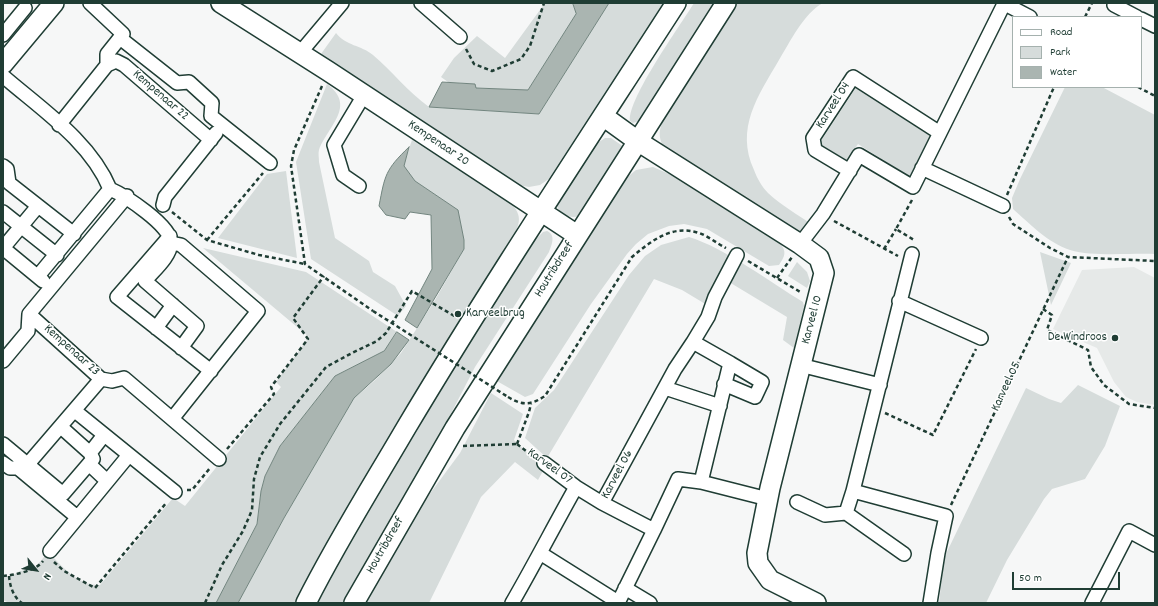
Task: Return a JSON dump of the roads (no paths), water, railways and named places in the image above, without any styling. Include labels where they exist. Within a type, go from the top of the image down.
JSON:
[{"type":"main road","points":[[3,64],[28,10],[54,3]]},
{"type":"main road","name":"Kempenaar 20","points":[[221,3],[328,71],[577,236]]},
{"type":"main road","points":[[306,603],[326,563],[432,384],[676,3]]},
{"type":"main road","name":"Houtribdreef","points":[[354,603],[455,428],[577,236],[639,142],[726,3]]},
{"type":"main road","name":"Karveel 10","points":[[603,116],[639,142],[800,244],[818,258],[824,273],[818,303],[800,365],[768,499],[757,553],[758,563],[770,580],[816,603]]},
{"type":"street","name":"Kempenaar 22","points":[[90,3],[124,34],[120,38],[177,83],[189,82],[212,102],[211,116],[270,164]]},
{"type":"street","points":[[300,53],[342,3]]},
{"type":"street","points":[[421,3],[460,37]]},
{"type":"street","points":[[800,244],[823,214],[859,155],[913,187],[1003,3],[1028,16]]},
{"type":"street","points":[[1115,3],[1114,5],[1135,16]]},
{"type":"street","points":[[3,35],[28,10]]},
{"type":"street","points":[[1142,20],[1155,26]]},
{"type":"street","points":[[59,125],[107,65],[107,54],[120,38]]},
{"type":"street","name":"Kempenaar 22","points":[[107,65],[116,61],[124,64],[211,140]]},
{"type":"street","points":[[3,76],[86,150],[104,173],[110,188],[127,196],[151,216],[171,239],[181,245],[258,311],[172,419]]},
{"type":"street","name":"Karveel 04","points":[[850,171],[815,150],[813,138],[853,77],[940,133]]},
{"type":"street","points":[[359,186],[343,175],[334,145],[364,95]]},
{"type":"street","points":[[163,205],[164,197],[223,125]]},
{"type":"street","points":[[922,168],[1002,206]]},
{"type":"street","points":[[4,170],[9,183],[74,234]]},
{"type":"street","points":[[38,276],[57,255],[110,188]]},
{"type":"street","points":[[29,314],[127,196]]},
{"type":"street","points":[[38,206],[3,248],[38,276],[50,289]]},
{"type":"street","points":[[3,212],[57,255]]},
{"type":"street","points":[[171,239],[169,252],[145,281],[197,326],[181,348]]},
{"type":"street","points":[[171,239],[117,297],[211,371]]},
{"type":"street","name":"Karveel 06","points":[[654,530],[602,503],[675,368],[708,317],[715,297],[737,255]]},
{"type":"street","points":[[846,513],[880,385],[910,258]]},
{"type":"street","points":[[899,301],[981,338]]},
{"type":"street","points":[[156,328],[173,305]]},
{"type":"street","name":"Kempenaar 23","points":[[3,361],[28,331],[29,314]]},
{"type":"street","name":"Kempenaar 23","points":[[29,314],[101,379],[112,381],[124,378],[219,459]]},
{"type":"street","points":[[693,342],[762,382],[755,396],[724,384]]},
{"type":"street","points":[[701,482],[730,363]]},
{"type":"street","points":[[800,365],[880,385]]},
{"type":"street","points":[[28,464],[75,412],[101,379]]},
{"type":"street","points":[[664,388],[720,406]]},
{"type":"street","points":[[75,412],[175,492]]},
{"type":"street","points":[[61,427],[91,459],[107,481]]},
{"type":"street","points":[[3,444],[63,494],[91,459],[104,435]]},
{"type":"street","points":[[50,550],[129,455]]},
{"type":"street","points":[[3,463],[10,468],[18,468],[77,517]]},
{"type":"street","name":"Karveel 07","points":[[544,464],[576,487],[602,503]]},
{"type":"street","points":[[540,554],[618,603],[678,479],[701,482],[768,499]]},
{"type":"street","name":"Karveel 07","points":[[512,603],[540,554],[544,541],[576,487]]},
{"type":"street","points":[[853,491],[946,516],[930,603]]},
{"type":"street","points":[[797,502],[825,515],[846,513],[904,554]]},
{"type":"street","points":[[1092,603],[1129,531],[1155,545]]},
{"type":"street","points":[[625,588],[650,603]]},
{"type":"water","points":[[573,3],[609,3],[539,114],[429,107],[442,82],[475,84],[476,88],[528,90],[576,14]]},
{"type":"water","points":[[409,147],[404,166],[415,181],[458,210],[464,240],[464,249],[417,328],[405,320],[432,269],[431,215],[410,212],[405,219],[386,215],[379,206],[387,174],[395,162]]},
{"type":"water","points":[[397,332],[409,340],[391,364],[354,398],[284,518],[238,603],[216,603],[257,524],[261,491],[265,476],[280,446],[335,376],[384,351]]},
{"type":"place","name":"Karveelbrug","points":[[458,314]]},
{"type":"place","name":"De Windroos","points":[[1115,338]]}]
